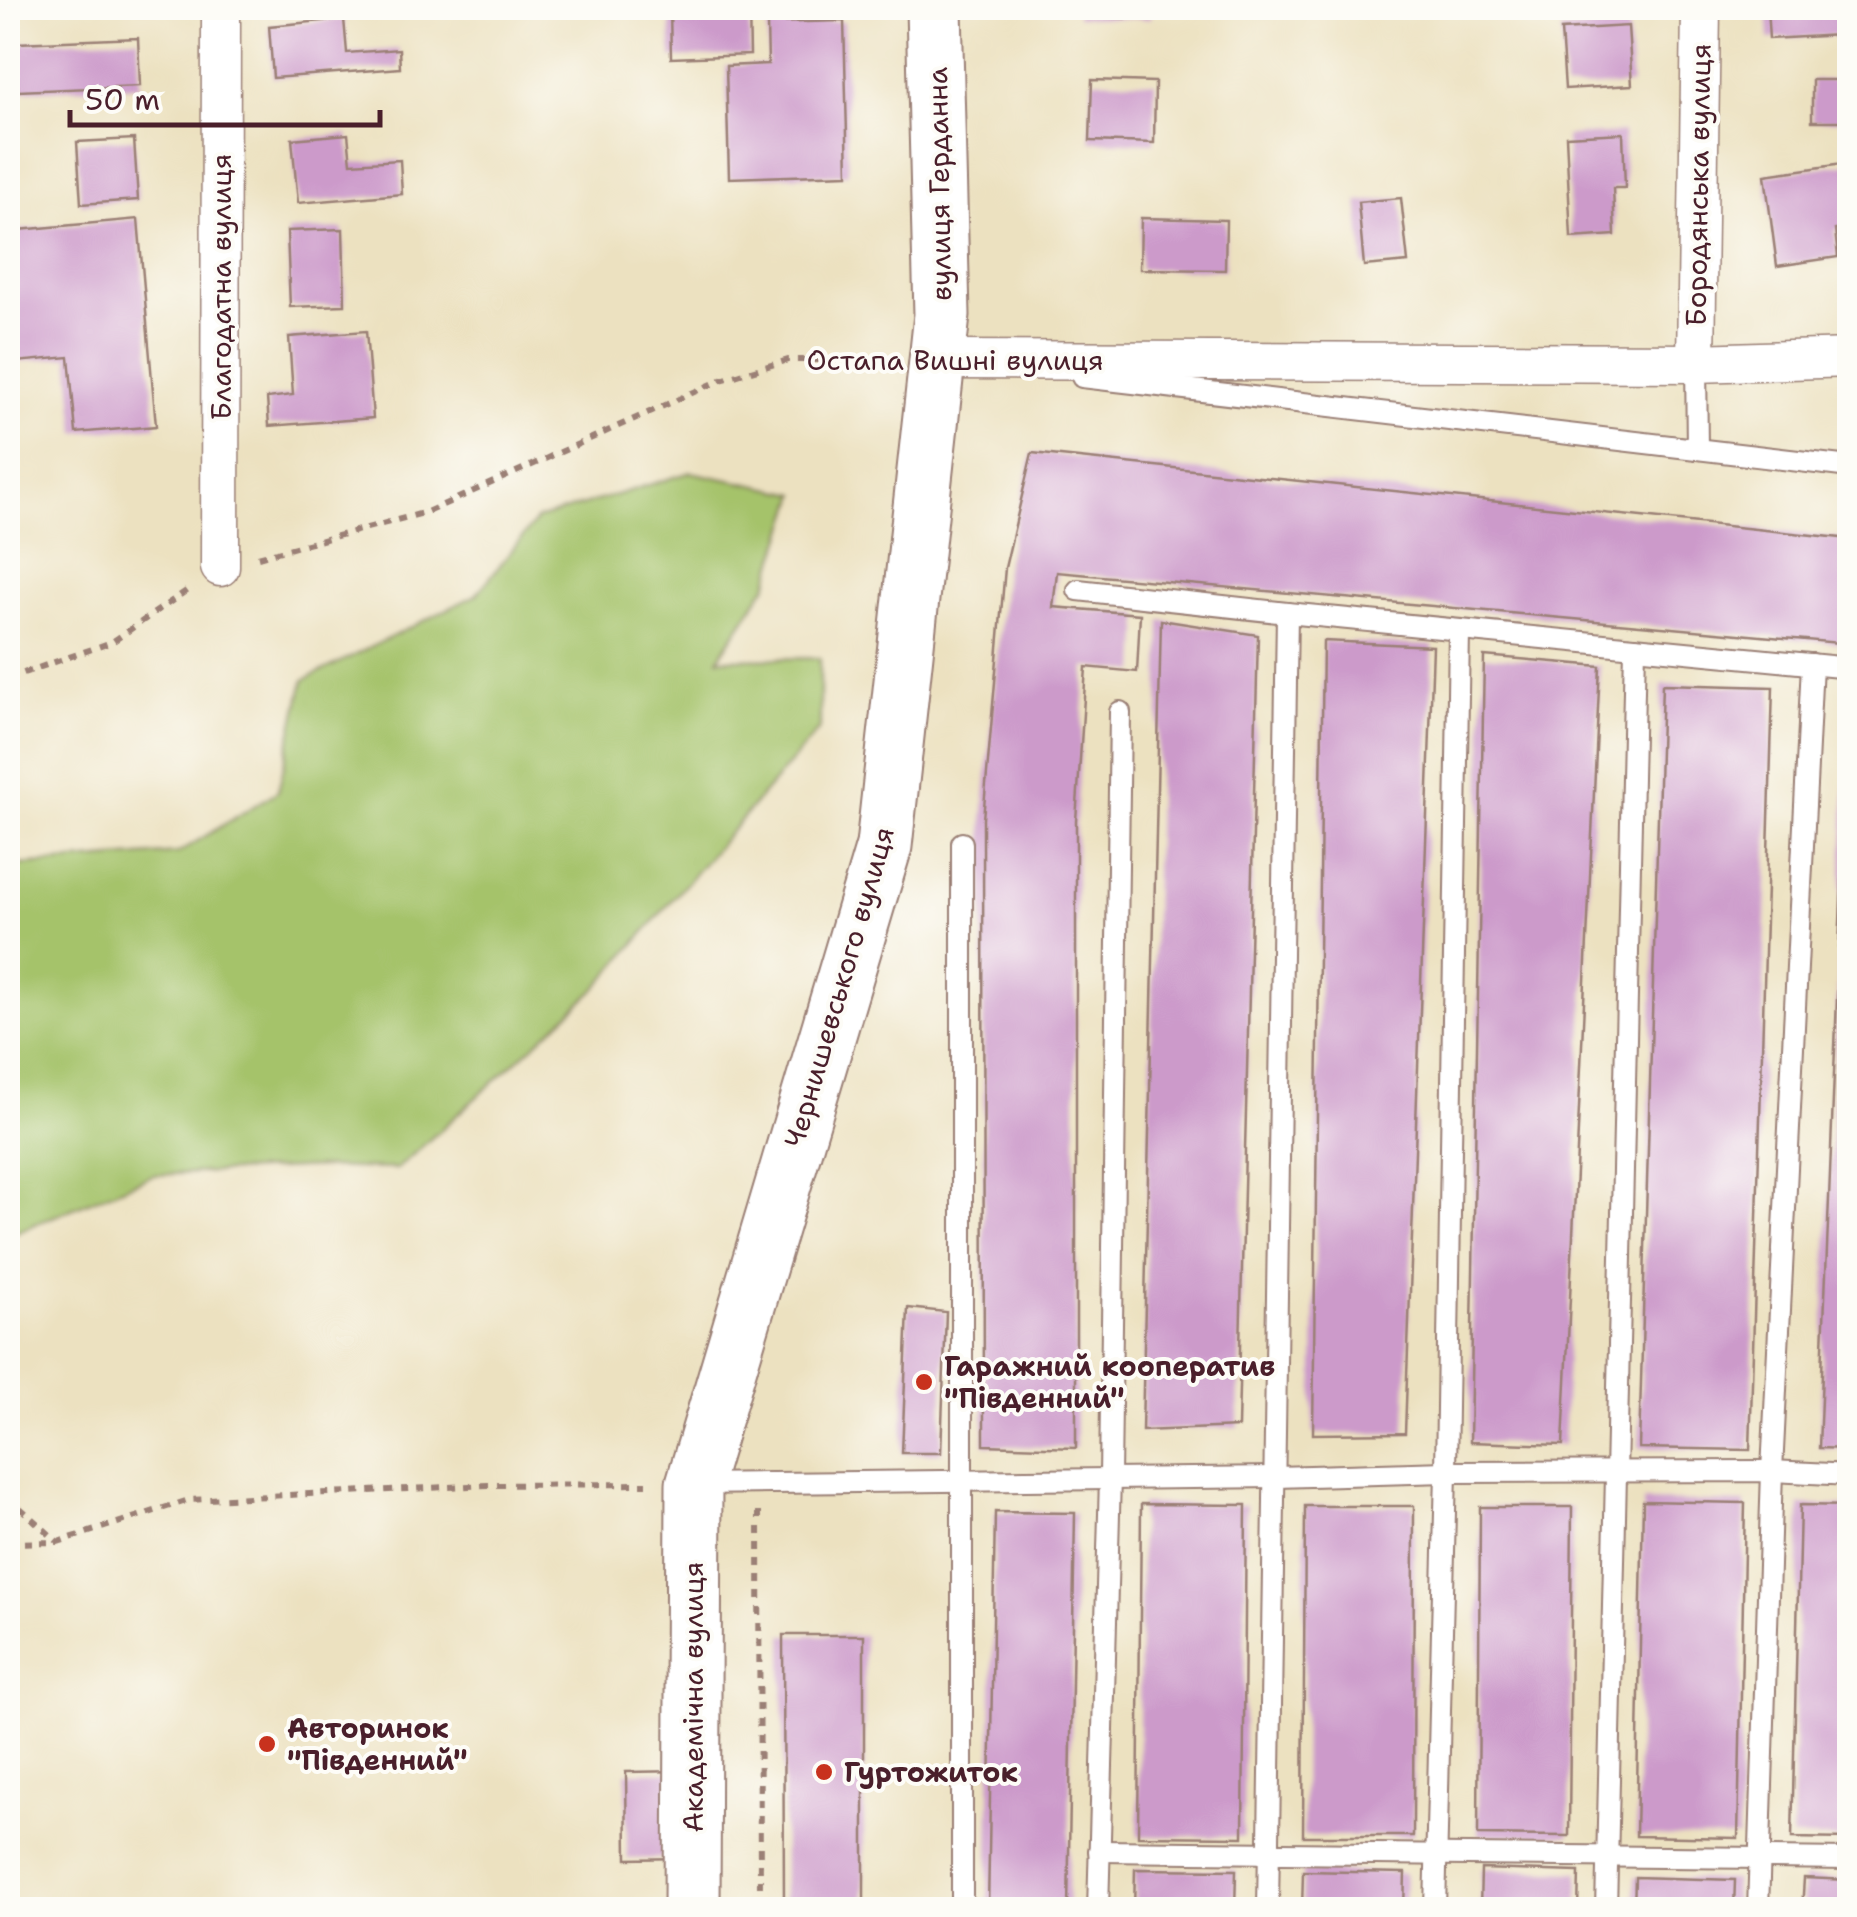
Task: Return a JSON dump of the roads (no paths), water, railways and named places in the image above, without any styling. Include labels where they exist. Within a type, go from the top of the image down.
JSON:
[{"type":"street","name":"Благодатна вулиця","points":[[220,568],[221,8]]},
{"type":"street","name":"вулиця Герданна","points":[[934,8],[942,315],[937,360]]},
{"type":"street","name":"Бородянська вулиця","points":[[1696,362],[1701,8]]},
{"type":"street","name":"Остапа Вишні вулиця","points":[[937,360],[1696,362],[1850,358]]},
{"type":"street","name":"Чернишевського вулиця","points":[[694,1484],[884,846],[937,360]]},
{"type":"street","name":"Академічна вулиця","points":[[692,1910],[694,1484]]},
{"type":"lane","points":[[937,360],[1850,467]]},
{"type":"lane","points":[[1696,362],[1697,449]]},
{"type":"lane","points":[[1078,590],[1850,668]]},
{"type":"lane","points":[[1268,1910],[1287,613]]},
{"type":"lane","points":[[1435,1910],[1459,630]]},
{"type":"lane","points":[[1606,1910],[1635,647]]},
{"type":"lane","points":[[1758,1910],[1772,1472],[1812,664]]},
{"type":"lane","points":[[1098,1910],[1110,1478],[1120,712]]},
{"type":"lane","points":[[962,843],[962,1910]]},
{"type":"lane","points":[[694,1484],[1446,1472],[1850,1475]]},
{"type":"lane","points":[[1099,1851],[1850,1859]]},
{"type":"place","name":"Гаражний кооператив \"Південний\"","points":[[924,1382]]},
{"type":"place","name":"Авторинок \"Південний\"","points":[[267,1744]]},
{"type":"place","name":"Гуртожиток","points":[[824,1772]]}]
